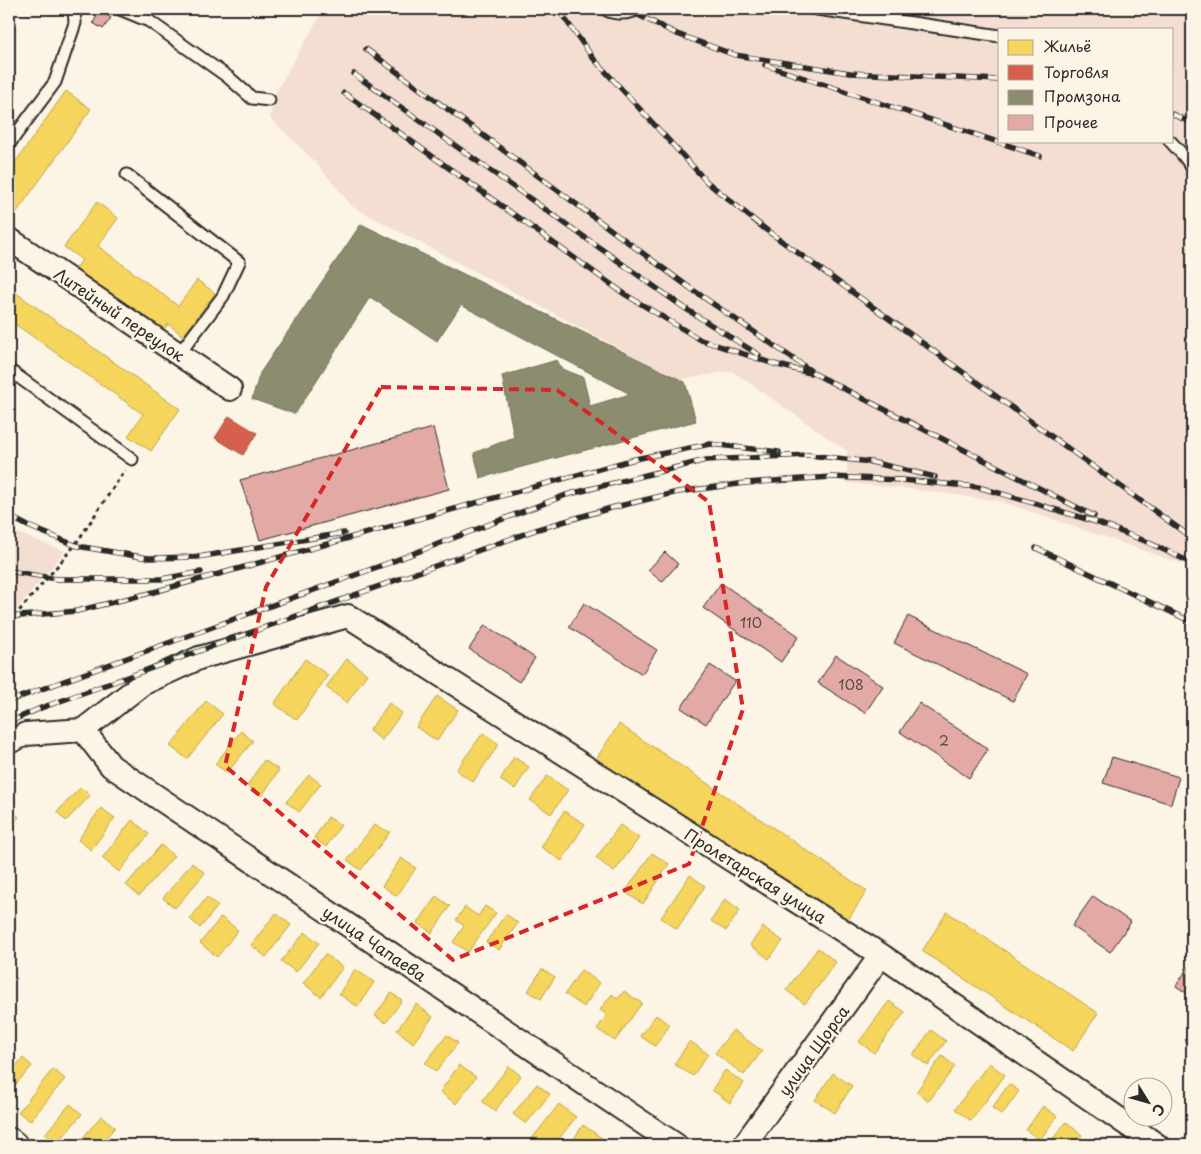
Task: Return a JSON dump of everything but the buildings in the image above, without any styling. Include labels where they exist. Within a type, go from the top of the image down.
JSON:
[{"type":"street","name":"Литейный переулок","points":[[9,239],[230,389]]},
{"type":"street","name":"Пролетарская улица","points":[[84,730],[142,684],[199,658],[348,616],[881,954],[1157,1145]]},
{"type":"street","points":[[9,742],[26,734],[84,730]]},
{"type":"street","name":"улица Чапаева","points":[[84,730],[111,766],[676,1145]]},
{"type":"street","name":"улица Щорса","points":[[744,1145],[881,954]]},
{"type":"street","points":[[9,1142],[13,1145]]},
{"type":"lane","points":[[9,143],[55,82],[75,23],[74,9]]},
{"type":"lane","points":[[120,9],[149,21],[228,77],[252,98],[269,100]]},
{"type":"lane","points":[[605,9],[610,12],[632,13],[638,9]]},
{"type":"lane","points":[[817,9],[998,36]]},
{"type":"lane","points":[[1171,142],[1192,167]]},
{"type":"lane","points":[[127,175],[239,262],[223,296],[179,354]]},
{"type":"lane","points":[[9,370],[132,459]]},
{"type":"path","points":[[9,623],[75,545],[132,459]]},
{"type":"highlighted area","points":[[381,387],[557,390],[709,502],[743,709],[689,864],[453,960],[225,766],[266,587]]},
{"type":"shaded area","points":[[324,9],[1192,9],[1192,567],[999,501],[847,483],[847,451],[732,371],[679,380],[353,207],[315,162],[270,118],[275,93]]},
{"type":"shaded area","points":[[9,530],[65,551],[9,618]]},
{"type":"railway","points":[[558,9],[593,58],[707,182],[765,229],[1192,538]]},
{"type":"railway","points":[[626,9],[677,34],[735,55],[850,73],[998,80]]},
{"type":"railway","points":[[366,49],[690,288],[817,375],[1094,516]]},
{"type":"railway","points":[[765,65],[1040,156]]},
{"type":"railway","points":[[354,74],[686,309],[759,355]]},
{"type":"railway","points":[[344,93],[626,295],[701,340],[774,364],[810,373]]},
{"type":"railway","points":[[1174,115],[1192,123]]},
{"type":"railway","points":[[9,617],[77,611],[150,593],[635,459],[710,444],[779,452]]},
{"type":"railway","points":[[9,701],[391,562],[566,495],[706,460],[809,455],[871,462],[935,477]]},
{"type":"railway","points":[[9,722],[41,708],[538,529],[611,508],[678,492],[746,483],[831,477],[902,480],[978,487],[1093,521],[1145,541],[1192,563]]},
{"type":"railway","points":[[9,516],[77,546],[148,558],[198,557],[344,533]]},
{"type":"railway","points":[[1036,548],[1192,622]]},
{"type":"railway","points":[[9,571],[57,579],[161,579],[201,572]]}]
